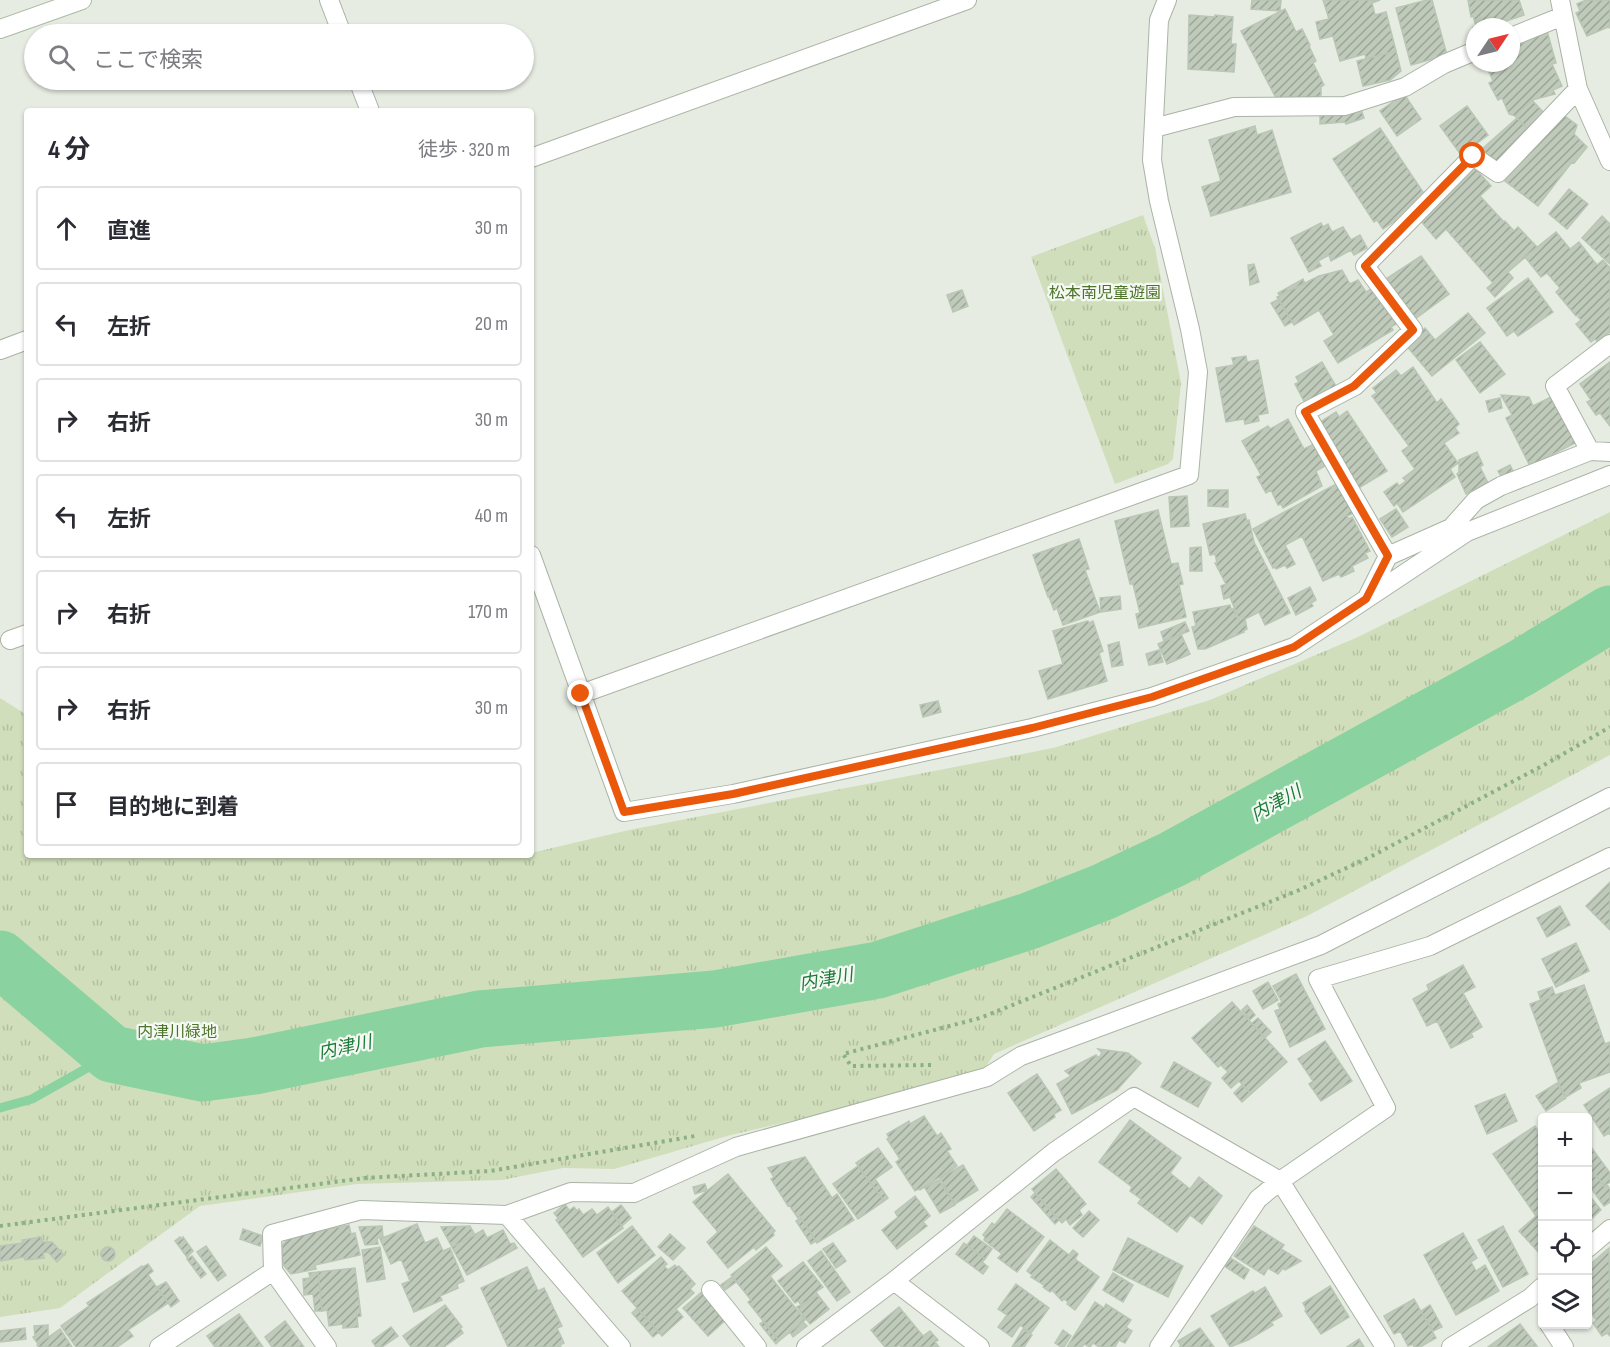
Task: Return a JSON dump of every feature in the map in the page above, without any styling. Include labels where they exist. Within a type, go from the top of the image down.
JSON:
[{"type":"street","points":[[0,29],[82,0]]},
{"type":"street","points":[[329,0],[338,24]]},
{"type":"street","points":[[534,157],[967,0]]},
{"type":"street","points":[[581,694],[1189,475],[1198,372],[1159,201],[1152,160],[1159,20],[1167,0]]},
{"type":"street","points":[[1520,32],[1562,8],[1578,90],[1610,161]]},
{"type":"street","points":[[1154,128],[1234,107],[1345,106],[1405,87],[1444,64],[1466,55]]},
{"type":"street","points":[[362,90],[369,108]]},
{"type":"street","points":[[1388,556],[1305,412],[1354,386],[1413,330],[1365,266],[1473,156],[1498,173],[1578,90]]},
{"type":"street","points":[[0,350],[24,341]]},
{"type":"street","points":[[1590,451],[1555,386],[1610,344]]},
{"type":"street","points":[[534,563],[624,812],[733,794],[1032,728],[1152,697],[1294,647],[1366,599],[1459,530],[1476,500],[1501,486],[1590,451],[1610,452]]},
{"type":"street","points":[[1366,599],[1388,556],[1610,475]]},
{"type":"street","points":[[327,1347],[273,1271],[272,1234],[361,1210],[507,1215],[571,1192],[634,1193],[736,1147],[987,1077],[1021,1056],[1321,945],[1610,797]]},
{"type":"street","points":[[1159,1347],[1257,1199],[1386,1108],[1318,979],[1430,946],[1610,857]]},
{"type":"street","points":[[806,1347],[894,1281],[1054,1152],[1134,1097],[1280,1181],[1385,1347]]},
{"type":"street","points":[[507,1215],[621,1347]]},
{"type":"street","points":[[1592,1244],[1610,1229]]},
{"type":"street","points":[[159,1347],[273,1271]]},
{"type":"street","points":[[894,1281],[980,1347]]},
{"type":"street","points":[[711,1290],[758,1347]]},
{"type":"street","points":[[1451,1347],[1536,1292]]},
{"type":"street","points":[[1552,1329],[1564,1347]]},
{"type":"path","points":[[933,1065],[851,1066],[843,1054],[980,1018],[1297,891],[1411,835],[1544,765],[1610,727]]},
{"type":"path","points":[[0,1226],[365,1178],[490,1171],[700,1135]]},
{"type":"green space","name":"松本南児童遊園","points":[[1143,215],[1155,248],[1181,383],[1173,459],[1168,464],[1115,484],[1031,257]]},
{"type":"green space","name":"内津川緑地","points":[[1610,512],[1610,755],[1307,916],[994,1054],[983,1071],[875,1101],[727,1136],[614,1169],[563,1168],[502,1180],[357,1184],[200,1206],[60,1308],[0,1317],[0,698],[24,713],[24,858],[534,858],[534,852],[629,830],[1053,748],[1210,700],[1358,637]]},
{"type":"building","points":[[1252,0],[1281,0],[1280,11],[1251,9]]},
{"type":"building","points":[[1323,0],[1380,0],[1372,3],[1375,15],[1386,12],[1396,51],[1366,59],[1365,54],[1340,61],[1333,36],[1320,39],[1316,22],[1329,19]]},
{"type":"building","points":[[1432,0],[1447,55],[1411,65],[1396,8]]},
{"type":"building","points":[[1468,0],[1519,0],[1524,15],[1515,18],[1471,17]]},
{"type":"building","points":[[1586,0],[1610,0],[1610,28],[1587,36],[1576,13],[1580,11],[1577,4]]},
{"type":"building","points":[[1285,9],[1296,32],[1302,29],[1316,61],[1313,63],[1324,85],[1321,87],[1321,95],[1288,104],[1289,97],[1281,101],[1279,96],[1276,98],[1241,31]]},
{"type":"building","points":[[1189,15],[1233,17],[1231,44],[1236,44],[1234,72],[1188,69]]},
{"type":"building","points":[[1547,31],[1556,63],[1552,64],[1562,86],[1553,90],[1555,94],[1532,100],[1515,116],[1509,114],[1502,98],[1498,100],[1489,83],[1493,81],[1489,72],[1520,72],[1520,44]]},
{"type":"building","points":[[1396,51],[1401,71],[1390,80],[1363,86],[1357,61]]},
{"type":"building","points":[[1404,94],[1421,119],[1397,136],[1380,111]]},
{"type":"building","points":[[1532,100],[1544,113],[1528,129],[1515,116]]},
{"type":"building","points":[[1467,106],[1488,135],[1461,155],[1440,126]]},
{"type":"building","points":[[1361,109],[1364,118],[1346,124],[1345,122],[1320,124],[1320,115]]},
{"type":"building","points":[[1558,111],[1577,125],[1574,134],[1587,147],[1574,163],[1572,162],[1538,206],[1505,181]]},
{"type":"building","points":[[1517,118],[1529,131],[1497,165],[1482,149]]},
{"type":"building","points":[[1255,126],[1257,135],[1272,130],[1291,192],[1211,216],[1202,187],[1221,181],[1209,140]]},
{"type":"building","points":[[1380,128],[1425,195],[1412,203],[1415,207],[1383,229],[1377,220],[1374,222],[1333,159]]},
{"type":"building","points":[[1472,165],[1491,186],[1480,196],[1514,231],[1518,227],[1537,247],[1508,272],[1513,278],[1495,297],[1487,288],[1493,283],[1446,229],[1436,239],[1420,220]]},
{"type":"building","points":[[1569,189],[1588,204],[1567,229],[1549,214]]},
{"type":"building","points":[[1602,216],[1610,224],[1610,264],[1582,238]]},
{"type":"building","points":[[1321,223],[1323,227],[1328,224],[1332,232],[1343,227],[1351,240],[1360,235],[1367,248],[1354,255],[1351,250],[1331,261],[1329,255],[1318,261],[1321,266],[1309,272],[1291,238]]},
{"type":"building","points":[[1556,232],[1570,249],[1579,242],[1597,265],[1603,260],[1610,268],[1610,332],[1598,342],[1595,339],[1591,342],[1576,324],[1581,320],[1578,317],[1581,314],[1576,316],[1556,292],[1560,288],[1547,273],[1541,277],[1525,257]]},
{"type":"building","points":[[1421,256],[1449,294],[1415,319],[1386,279]]},
{"type":"building","points":[[1254,264],[1259,282],[1250,285],[1248,265]]},
{"type":"building","points":[[1342,270],[1350,284],[1358,280],[1366,292],[1373,288],[1383,307],[1389,304],[1399,322],[1391,327],[1393,330],[1338,363],[1324,341],[1334,335],[1319,310],[1294,325],[1277,297],[1319,276]]},
{"type":"building","points":[[1528,278],[1553,312],[1518,336],[1514,331],[1507,336],[1487,308]]},
{"type":"building","points":[[1303,279],[1305,284],[1279,295],[1278,293]]},
{"type":"building","points":[[962,290],[968,306],[953,312],[947,295]]},
{"type":"building","points":[[1279,299],[1292,322],[1285,326],[1271,303]]},
{"type":"building","points":[[1468,313],[1485,333],[1432,376],[1405,344],[1425,328],[1435,340]]},
{"type":"building","points":[[1480,342],[1505,374],[1480,393],[1456,360]]},
{"type":"building","points":[[1246,356],[1247,362],[1258,360],[1268,413],[1258,415],[1259,421],[1245,424],[1244,419],[1226,422],[1216,368],[1234,365],[1232,358]]},
{"type":"building","points":[[1322,362],[1337,388],[1306,405],[1295,384],[1299,382],[1296,377]]},
{"type":"building","points":[[1610,362],[1610,426],[1600,413],[1596,415],[1587,402],[1591,400],[1580,384]]},
{"type":"building","points":[[1413,367],[1437,403],[1441,399],[1459,424],[1455,428],[1459,433],[1444,443],[1458,463],[1450,469],[1455,477],[1403,512],[1397,503],[1394,506],[1384,492],[1397,483],[1399,486],[1406,481],[1403,478],[1415,469],[1402,451],[1409,446],[1372,396],[1377,393],[1373,388],[1396,370],[1401,376]]},
{"type":"building","points":[[1501,395],[1529,397],[1533,406],[1553,396],[1579,441],[1530,466],[1506,418],[1512,415]]},
{"type":"building","points":[[1500,398],[1502,408],[1489,412],[1486,401]]},
{"type":"building","points":[[1347,411],[1387,471],[1357,489],[1317,424],[1336,412],[1339,417]]},
{"type":"building","points":[[1288,419],[1304,449],[1314,444],[1325,466],[1316,471],[1322,486],[1283,508],[1281,504],[1278,505],[1271,490],[1266,493],[1257,477],[1261,475],[1242,441],[1268,426],[1270,429]]},
{"type":"building","points":[[1477,452],[1483,465],[1480,467],[1488,483],[1466,494],[1457,474],[1459,460]]},
{"type":"building","points":[[1510,465],[1515,475],[1504,481],[1498,471]]},
{"type":"building","points":[[1338,483],[1354,513],[1347,516],[1349,519],[1352,517],[1370,551],[1365,553],[1368,558],[1352,566],[1354,571],[1323,581],[1302,536],[1285,545],[1295,564],[1287,568],[1285,565],[1273,568],[1253,529]]},
{"type":"building","points":[[1208,490],[1228,490],[1228,507],[1208,506]]},
{"type":"building","points":[[1187,496],[1189,526],[1171,527],[1169,497]]},
{"type":"building","points":[[1396,509],[1408,527],[1392,537],[1380,519]]},
{"type":"building","points":[[1158,510],[1171,564],[1178,563],[1183,584],[1179,585],[1186,617],[1139,628],[1136,614],[1140,613],[1133,584],[1130,584],[1115,521]]},
{"type":"building","points":[[1245,514],[1247,521],[1249,520],[1254,542],[1290,613],[1265,625],[1259,612],[1245,619],[1247,629],[1244,632],[1205,649],[1198,649],[1192,627],[1196,626],[1193,612],[1230,605],[1238,617],[1230,597],[1224,599],[1221,586],[1226,584],[1215,563],[1217,563],[1215,554],[1210,555],[1203,524]]},
{"type":"building","points":[[1079,539],[1089,569],[1085,570],[1100,612],[1063,625],[1057,608],[1054,610],[1048,597],[1033,555]]},
{"type":"building","points":[[1201,547],[1202,571],[1190,571],[1190,548]]},
{"type":"building","points":[[1310,587],[1316,600],[1311,603],[1313,606],[1296,615],[1288,598]]},
{"type":"building","points":[[1120,596],[1121,609],[1101,612],[1100,598]]},
{"type":"building","points":[[1088,621],[1089,623],[1093,621],[1103,651],[1099,653],[1107,681],[1048,699],[1039,671],[1063,664],[1053,631]]},
{"type":"building","points":[[1185,622],[1189,631],[1164,641],[1161,632]]},
{"type":"building","points":[[1181,634],[1190,654],[1167,664],[1158,644]]},
{"type":"building","points":[[1119,642],[1123,665],[1112,667],[1108,645]]},
{"type":"building","points":[[1159,650],[1163,662],[1149,665],[1146,654]]},
{"type":"building","points":[[938,701],[941,712],[923,717],[920,705]]},
{"type":"building","points":[[1610,882],[1610,930],[1586,906]]},
{"type":"building","points":[[1560,906],[1570,925],[1547,937],[1537,918]]},
{"type":"building","points":[[1576,943],[1589,971],[1556,987],[1542,959]]},
{"type":"building","points":[[1463,965],[1475,987],[1463,993],[1482,1027],[1471,1033],[1473,1037],[1451,1048],[1437,1021],[1427,1026],[1413,999],[1429,990],[1427,985]]},
{"type":"building","points":[[1296,974],[1325,1029],[1290,1047],[1275,1011],[1280,1009],[1278,1004],[1282,1002],[1273,986]]},
{"type":"building","points":[[1268,982],[1278,1000],[1263,1009],[1253,991]]},
{"type":"building","points":[[1584,985],[1605,1044],[1610,1042],[1610,1072],[1579,1083],[1581,1088],[1566,1097],[1530,1004]]},
{"type":"building","points":[[1552,987],[1555,995],[1541,1001],[1538,992]]},
{"type":"building","points":[[1232,1002],[1287,1062],[1251,1094],[1239,1081],[1231,1088],[1222,1078],[1228,1072],[1221,1065],[1218,1067],[1192,1038]]},
{"type":"building","points":[[1247,1005],[1255,1015],[1250,1020],[1242,1010]]},
{"type":"building","points":[[1258,1018],[1271,1032],[1265,1038],[1252,1023]]},
{"type":"building","points":[[1325,1041],[1352,1081],[1321,1101],[1309,1084],[1313,1081],[1298,1059]]},
{"type":"building","points":[[1098,1049],[1128,1053],[1141,1063],[1117,1090],[1072,1114],[1057,1084],[1071,1076],[1065,1071],[1096,1055],[1099,1058],[1102,1053]]},
{"type":"building","points":[[1174,1062],[1211,1083],[1198,1107],[1161,1087]]},
{"type":"building","points":[[1037,1074],[1061,1110],[1054,1114],[1055,1117],[1034,1131],[1008,1093]]},
{"type":"building","points":[[1557,1083],[1566,1098],[1546,1111],[1536,1096]]},
{"type":"building","points":[[1242,1085],[1251,1094],[1242,1102],[1234,1093]]},
{"type":"building","points":[[1610,1088],[1610,1135],[1609,1133],[1604,1136],[1592,1117],[1592,1113],[1589,1113],[1584,1105]]},
{"type":"building","points":[[1505,1094],[1517,1121],[1487,1134],[1475,1106]]},
{"type":"building","points":[[924,1116],[937,1136],[941,1133],[951,1149],[947,1151],[957,1166],[915,1191],[896,1162],[900,1159],[887,1139],[889,1138],[887,1134],[909,1121],[910,1124]]},
{"type":"building","points":[[1130,1120],[1181,1158],[1170,1173],[1190,1189],[1199,1177],[1222,1196],[1202,1224],[1190,1215],[1177,1232],[1138,1203],[1141,1199],[1130,1191],[1132,1187],[1099,1162]]},
{"type":"building","points":[[1535,1126],[1538,1131],[1538,1252],[1519,1231],[1536,1216],[1493,1154]]},
{"type":"building","points":[[878,1148],[892,1167],[875,1179],[888,1198],[884,1201],[856,1163]]},
{"type":"building","points":[[1592,1148],[1610,1173],[1610,1182],[1604,1186],[1596,1175],[1592,1178]]},
{"type":"building","points":[[805,1157],[832,1198],[837,1194],[854,1220],[817,1243],[800,1216],[798,1218],[788,1206],[771,1179],[774,1177],[768,1168]]},
{"type":"building","points":[[963,1165],[978,1190],[955,1204],[940,1178]]},
{"type":"building","points":[[858,1166],[884,1201],[858,1219],[833,1184]]},
{"type":"building","points":[[1056,1169],[1086,1204],[1079,1210],[1082,1215],[1070,1225],[1066,1219],[1062,1223],[1032,1189]]},
{"type":"building","points":[[728,1174],[775,1231],[774,1235],[756,1250],[754,1247],[728,1268],[707,1242],[718,1232],[693,1202]]},
{"type":"building","points":[[1596,1175],[1604,1186],[1607,1185],[1610,1189],[1610,1202],[1604,1206],[1592,1190],[1592,1178]]},
{"type":"building","points":[[939,1180],[955,1205],[940,1213],[925,1188]]},
{"type":"building","points":[[705,1184],[707,1190],[695,1194],[693,1187]]},
{"type":"building","points":[[1035,1193],[1059,1220],[1055,1224],[1031,1197]]},
{"type":"building","points":[[915,1196],[930,1216],[923,1222],[927,1226],[897,1249],[882,1230],[898,1217],[895,1212]]},
{"type":"building","points":[[1592,1199],[1601,1210],[1592,1218]]},
{"type":"building","points":[[565,1204],[569,1210],[558,1218],[554,1213]]},
{"type":"building","points":[[621,1205],[631,1218],[622,1226],[612,1212]]},
{"type":"building","points":[[574,1207],[577,1211],[579,1209],[583,1215],[592,1209],[597,1215],[608,1207],[623,1228],[583,1257],[556,1220]]},
{"type":"building","points":[[1007,1209],[1044,1237],[1017,1272],[998,1258],[1002,1254],[984,1240],[983,1235],[992,1223],[995,1225]]},
{"type":"building","points":[[1089,1211],[1099,1220],[1083,1237],[1073,1228]]},
{"type":"building","points":[[801,1218],[816,1241],[811,1244],[796,1221]]},
{"type":"building","points":[[417,1224],[425,1243],[437,1238],[443,1251],[450,1248],[464,1281],[457,1284],[458,1288],[440,1296],[442,1300],[414,1312],[402,1284],[410,1281],[401,1259],[391,1264],[380,1239]]},
{"type":"building","points":[[349,1225],[351,1234],[355,1233],[360,1255],[315,1265],[316,1269],[291,1274],[284,1266],[281,1251],[283,1244],[292,1236]]},
{"type":"building","points":[[382,1226],[383,1237],[377,1238],[378,1244],[365,1245],[359,1227]]},
{"type":"building","points":[[470,1226],[475,1235],[452,1247],[441,1227]]},
{"type":"building","points":[[632,1226],[655,1255],[618,1283],[597,1253]]},
{"type":"building","points":[[1254,1226],[1284,1245],[1281,1249],[1301,1261],[1285,1270],[1283,1268],[1278,1274],[1268,1268],[1264,1275],[1234,1256]]},
{"type":"building","points":[[1503,1226],[1528,1274],[1503,1287],[1478,1240]]},
{"type":"building","points":[[243,1229],[263,1236],[260,1246],[240,1239]]},
{"type":"building","points":[[483,1230],[487,1238],[503,1230],[510,1244],[514,1243],[517,1248],[467,1275],[452,1247]]},
{"type":"building","points":[[1463,1233],[1477,1258],[1471,1262],[1476,1271],[1485,1265],[1499,1291],[1456,1315],[1424,1255]]},
{"type":"building","points":[[670,1234],[685,1248],[673,1260],[658,1247]]},
{"type":"building","points":[[974,1236],[992,1249],[985,1259],[967,1245]]},
{"type":"building","points":[[41,1237],[42,1242],[52,1242],[64,1255],[57,1262],[48,1252],[43,1253],[44,1258],[25,1260],[24,1257],[0,1261],[0,1246],[23,1243],[22,1240]]},
{"type":"building","points":[[180,1237],[182,1239],[183,1237],[193,1251],[187,1257],[175,1241]]},
{"type":"building","points":[[1128,1238],[1183,1266],[1168,1297],[1113,1270]]},
{"type":"building","points":[[1050,1240],[1069,1255],[1073,1250],[1078,1254],[1075,1259],[1099,1277],[1075,1310],[1052,1290],[1050,1292],[1043,1287],[1044,1285],[1031,1277],[1033,1276],[1027,1271]]},
{"type":"building","points":[[833,1243],[846,1261],[836,1268],[823,1249]]},
{"type":"building","points":[[964,1243],[985,1259],[982,1262],[988,1267],[983,1274],[956,1254]]},
{"type":"building","points":[[206,1246],[226,1275],[218,1281],[197,1252]]},
{"type":"building","points":[[105,1247],[111,1247],[115,1254],[111,1261],[105,1261],[101,1257],[101,1251]]},
{"type":"building","points":[[380,1247],[385,1279],[367,1282],[362,1250]]},
{"type":"building","points":[[766,1247],[782,1266],[770,1276],[805,1320],[779,1341],[748,1302],[751,1300],[731,1275]]},
{"type":"building","points":[[1609,1248],[1610,1336],[1607,1333],[1602,1336],[1593,1323],[1596,1320],[1592,1314],[1592,1263]]},
{"type":"building","points":[[821,1251],[850,1292],[837,1301],[808,1261]]},
{"type":"building","points":[[192,1256],[206,1274],[201,1278],[187,1259]]},
{"type":"building","points":[[661,1257],[667,1264],[664,1266],[668,1270],[675,1265],[679,1266],[695,1284],[690,1289],[694,1293],[676,1309],[683,1317],[662,1336],[622,1291]]},
{"type":"building","points":[[1229,1257],[1249,1270],[1244,1279],[1223,1265]]},
{"type":"building","points":[[803,1262],[823,1287],[816,1292],[818,1295],[802,1306],[798,1301],[795,1303],[778,1281]]},
{"type":"building","points":[[148,1264],[153,1271],[148,1275],[168,1303],[128,1330],[133,1336],[117,1347],[76,1347],[61,1326],[89,1306],[87,1303]]},
{"type":"building","points":[[527,1267],[538,1291],[544,1288],[562,1326],[557,1328],[564,1343],[560,1345],[561,1347],[508,1347],[481,1288]]},
{"type":"building","points":[[355,1268],[361,1316],[357,1317],[358,1327],[343,1328],[343,1324],[329,1326],[327,1310],[322,1311],[318,1272]]},
{"type":"building","points":[[318,1272],[322,1311],[315,1311],[313,1294],[304,1295],[303,1279],[310,1278],[309,1273]]},
{"type":"building","points":[[1113,1273],[1133,1285],[1123,1302],[1103,1290]]},
{"type":"building","points":[[732,1277],[736,1282],[725,1290],[721,1285]]},
{"type":"building","points":[[166,1282],[179,1301],[171,1307],[157,1287]]},
{"type":"building","points":[[1016,1284],[1049,1308],[1031,1333],[1020,1325],[1012,1337],[998,1327],[1007,1315],[998,1309]]},
{"type":"building","points":[[1330,1286],[1349,1317],[1321,1334],[1305,1311],[1303,1303]]},
{"type":"building","points":[[1265,1287],[1282,1316],[1271,1322],[1273,1325],[1248,1340],[1230,1347],[1211,1316],[1253,1291],[1255,1293]]},
{"type":"building","points":[[704,1290],[728,1318],[708,1336],[683,1308]]},
{"type":"building","points":[[818,1295],[829,1309],[810,1324],[797,1307]]},
{"type":"building","points":[[1414,1299],[1436,1338],[1420,1347],[1414,1347],[1413,1344],[1408,1346],[1400,1331],[1394,1334],[1384,1316]]},
{"type":"building","points":[[1095,1302],[1104,1308],[1106,1304],[1131,1320],[1126,1327],[1132,1331],[1125,1343],[1119,1340],[1115,1347],[1099,1347],[1093,1343],[1090,1347],[1084,1344],[1082,1347],[1067,1347]]},
{"type":"building","points":[[445,1305],[462,1327],[460,1328],[463,1333],[444,1347],[411,1347],[403,1336]]},
{"type":"building","points":[[1430,1305],[1442,1327],[1433,1331],[1421,1311]]},
{"type":"building","points":[[899,1307],[923,1336],[930,1331],[938,1340],[935,1342],[939,1347],[901,1347],[899,1345],[885,1347],[871,1330]]},
{"type":"building","points":[[637,1308],[659,1332],[653,1337],[632,1313]]},
{"type":"building","points":[[239,1314],[263,1347],[215,1347],[207,1336]]},
{"type":"building","points":[[285,1321],[304,1347],[272,1347],[265,1337]]},
{"type":"building","points":[[764,1321],[779,1341],[776,1344],[760,1324]]},
{"type":"building","points":[[803,1322],[807,1326],[793,1337],[790,1332]]},
{"type":"building","points":[[1520,1324],[1537,1346],[1488,1347]]},
{"type":"building","points":[[48,1325],[48,1337],[38,1344],[33,1337],[35,1336],[34,1326]]},
{"type":"building","points":[[391,1327],[398,1336],[382,1347],[376,1347],[372,1341]]},
{"type":"building","points":[[25,1328],[26,1339],[0,1342],[0,1331]]},
{"type":"building","points":[[1200,1328],[1214,1347],[1179,1347],[1181,1346],[1178,1341]]},
{"type":"building","points":[[60,1329],[72,1347],[39,1347],[37,1345]]},
{"type":"building","points":[[1023,1329],[1032,1335],[1024,1347],[1012,1347]]},
{"type":"building","points":[[1063,1330],[1071,1336],[1064,1347],[1061,1347],[1055,1343]]},
{"type":"building","points":[[1359,1339],[1364,1347],[1347,1347]]},
{"type":"waterway","name":"内津川","points":[[0,959],[112,1054],[203,1073],[254,1066],[480,1019],[715,999],[878,970],[1029,921],[1103,892],[1173,859],[1521,668],[1610,614]]},
{"type":"waterway","points":[[0,1108],[32,1099],[112,1054]]},
{"type":"route","points":[[581,694],[624,812],[733,794],[1032,728],[1152,697],[1294,647],[1366,599],[1388,556],[1305,412],[1354,386],[1413,330],[1365,266],[1473,156]]}]
